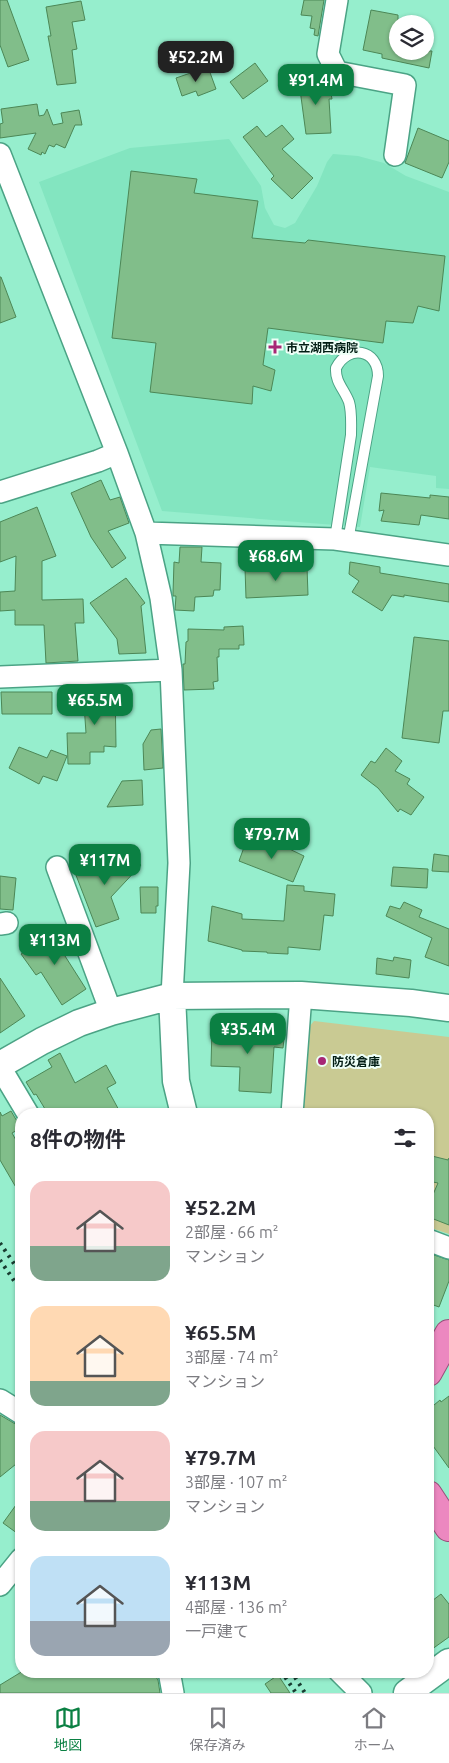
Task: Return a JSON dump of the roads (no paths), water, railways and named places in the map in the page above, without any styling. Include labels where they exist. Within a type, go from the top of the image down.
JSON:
[{"type":"highway","points":[[434,1361],[449,1334]]},
{"type":"highway","points":[[434,1504],[449,1527]]},
{"type":"street","points":[[337,0],[328,54],[337,72],[405,85],[394,155]]},
{"type":"street","points":[[0,154],[146,533],[161,598],[171,670],[179,864],[172,996],[176,1081],[183,1108]]},
{"type":"street","points":[[0,492],[98,462],[117,454]]},
{"type":"street","points":[[146,533],[342,540],[449,555]]},
{"type":"street","points":[[0,677],[171,670]]},
{"type":"street","points":[[57,867],[111,1012]]},
{"type":"street","points":[[292,1108],[301,995]]},
{"type":"street","points":[[24,1108],[0,1066],[42,1041],[79,1023],[111,1012],[172,996],[301,995],[411,1003],[449,1008]]},
{"type":"street","points":[[434,1242],[449,1248]]},
{"type":"street","points":[[0,1400],[15,1409]]},
{"type":"street","points":[[0,1585],[15,1566]]},
{"type":"street","points":[[434,1673],[449,1662]]},
{"type":"street","points":[[170,1678],[173,1693]]},
{"type":"street","points":[[346,1678],[361,1693]]},
{"type":"street","points":[[407,1693],[427,1678]]},
{"type":"lane","points":[[358,352],[371,358],[375,363],[378,376],[342,540],[351,430],[349,402],[337,382],[336,368],[344,356],[358,352]]},
{"type":"railway","points":[[0,1243],[15,1265]]},
{"type":"railway","points":[[0,1260],[15,1282]]},
{"type":"railway","points":[[286,1678],[296,1693]]},
{"type":"railway","points":[[295,1678],[305,1693]]},
{"type":"place","name":"市立湖西病院","points":[[275,347]]},
{"type":"place","name":"防災倉庫","points":[[322,1061]]}]
